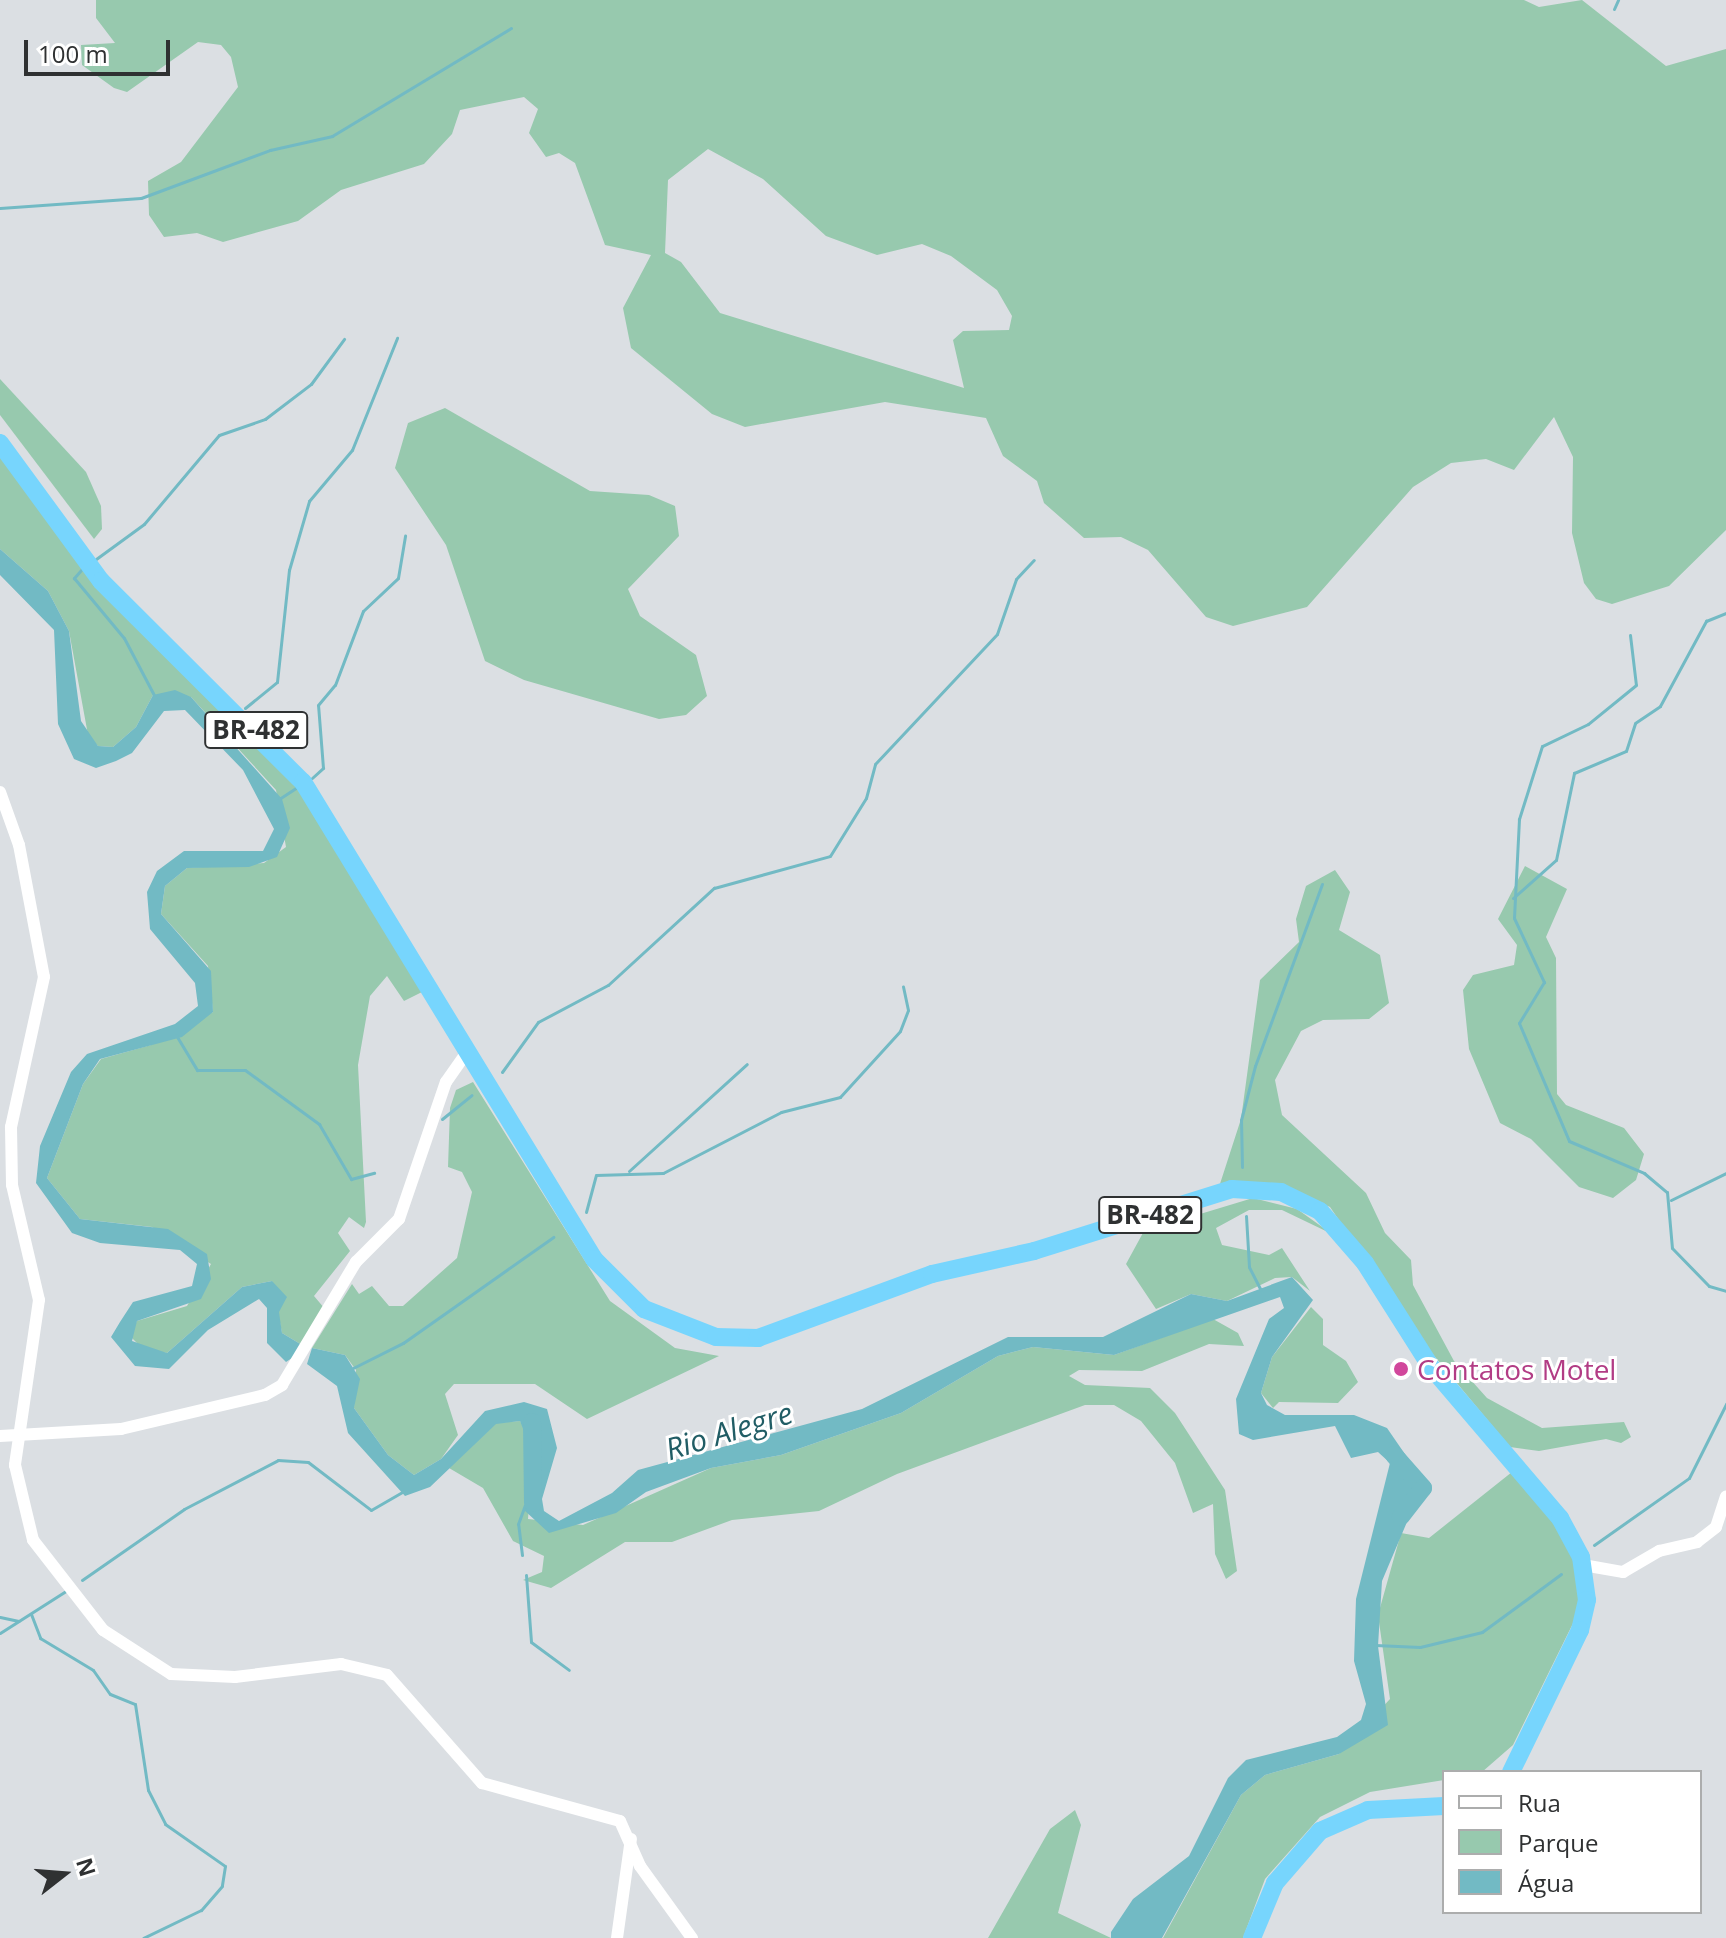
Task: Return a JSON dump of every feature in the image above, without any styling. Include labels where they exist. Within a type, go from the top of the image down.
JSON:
[{"type":"highway","name":"BR-482","points":[[0,443],[101,581],[303,782],[594,1259],[644,1309],[716,1337],[785,1333],[932,1274],[1034,1251],[1232,1189],[1299,1199],[1345,1235],[1431,1367],[1560,1518],[1583,1565],[1587,1600],[1580,1630],[1512,1770]]},
{"type":"highway","points":[[1252,1938],[1275,1883],[1320,1831],[1368,1810],[1442,1806]]},
{"type":"street","points":[[0,792],[19,845],[44,977],[11,1127],[12,1185],[39,1300],[18,1437],[18,1494],[38,1548],[103,1630],[157,1667],[210,1678],[341,1664],[374,1668],[402,1688],[482,1783],[611,1815],[632,1835],[644,1871],[692,1938]]},
{"type":"street","points":[[0,1436],[121,1429],[265,1395],[297,1362],[302,1347],[356,1262],[399,1219],[446,1082],[468,1051]]},
{"type":"street","points":[[1583,1565],[1623,1572],[1659,1551],[1697,1542],[1716,1527],[1726,1497]]},
{"type":"street","points":[[617,1938],[632,1835]]},
{"type":"street","points":[[624,1878],[644,1871]]},
{"type":"green space","points":[[96,0],[1524,0],[1539,7],[1582,0],[1666,66],[1726,49],[1726,530],[1669,586],[1612,604],[1596,599],[1584,583],[1572,533],[1573,457],[1554,417],[1514,470],[1486,459],[1451,463],[1413,487],[1307,607],[1233,626],[1206,617],[1148,550],[1121,537],[1084,538],[1044,503],[1037,481],[1003,456],[986,418],[885,402],[745,427],[712,414],[631,348],[623,308],[651,255],[605,245],[575,163],[559,153],[546,157],[529,133],[538,109],[524,97],[460,110],[452,134],[424,164],[341,190],[298,221],[223,242],[197,233],[164,237],[149,215],[148,181],[181,162],[238,87],[231,57],[221,45],[198,42],[127,92],[114,88],[82,65],[81,45],[115,43],[96,18]],"holes":[[[708,149],[763,179],[826,236],[877,255],[922,244],[951,256],[997,290],[1012,316],[1009,330],[963,331],[953,340],[964,388],[720,313],[681,262],[665,253],[668,180]]]},
{"type":"green space","points":[[0,379],[86,472],[101,506],[102,529],[94,539],[0,415]]},
{"type":"green space","points":[[445,408],[590,491],[649,495],[675,506],[679,536],[628,589],[640,616],[696,655],[707,696],[686,715],[659,719],[524,680],[485,661],[446,545],[395,468],[408,423]]},
{"type":"green space","points":[[0,449],[51,521],[284,766],[426,990],[404,1001],[387,976],[370,996],[358,1065],[366,1222],[364,1228],[349,1217],[338,1233],[350,1251],[314,1296],[325,1309],[307,1348],[282,1333],[272,1281],[242,1287],[167,1353],[144,1350],[129,1335],[137,1321],[187,1306],[211,1264],[152,1227],[80,1219],[47,1178],[83,1084],[101,1059],[151,1045],[213,1012],[208,966],[161,914],[165,886],[187,868],[264,863],[286,847],[276,790],[191,697],[153,695],[136,727],[113,747],[98,746],[88,735],[69,631],[48,591],[0,549]]},
{"type":"green space","points":[[1525,866],[1567,889],[1546,937],[1556,958],[1557,1094],[1566,1105],[1624,1128],[1644,1154],[1636,1180],[1613,1198],[1579,1187],[1531,1139],[1500,1123],[1469,1049],[1463,990],[1473,975],[1514,965],[1517,945],[1498,919]]},
{"type":"green space","points":[[1335,870],[1350,892],[1339,930],[1380,955],[1389,1003],[1369,1019],[1323,1020],[1301,1031],[1275,1080],[1282,1115],[1366,1193],[1385,1233],[1411,1260],[1413,1285],[1454,1361],[1487,1398],[1542,1428],[1624,1422],[1631,1437],[1621,1443],[1606,1439],[1539,1451],[1510,1447],[1426,1346],[1330,1207],[1286,1187],[1218,1190],[1241,1119],[1260,980],[1299,942],[1296,919],[1306,886]]},
{"type":"green space","points":[[473,1082],[610,1301],[675,1348],[719,1356],[587,1419],[535,1384],[454,1384],[445,1394],[458,1435],[441,1459],[414,1475],[388,1455],[354,1408],[356,1370],[345,1355],[312,1348],[352,1284],[359,1294],[372,1286],[389,1306],[403,1306],[457,1258],[472,1192],[462,1172],[448,1167],[450,1108],[456,1090]]},
{"type":"green space","points":[[1253,1198],[1297,1209],[1332,1234],[1282,1210],[1249,1210],[1216,1228],[1222,1245],[1269,1255],[1282,1248],[1310,1291],[1292,1277],[1275,1278],[1227,1301],[1191,1294],[1156,1309],[1126,1264],[1144,1231]]},
{"type":"green space","points":[[1311,1307],[1323,1319],[1323,1345],[1346,1361],[1358,1382],[1338,1403],[1279,1402],[1273,1408],[1261,1393],[1272,1357]]},
{"type":"green space","points":[[1213,1319],[1238,1333],[1244,1346],[1209,1344],[1142,1371],[1079,1370],[1069,1376],[1085,1385],[1150,1388],[1175,1413],[1225,1490],[1237,1571],[1226,1579],[1215,1554],[1213,1504],[1193,1513],[1175,1463],[1141,1421],[1114,1405],[1085,1405],[897,1474],[819,1511],[732,1520],[672,1542],[625,1542],[551,1588],[523,1580],[542,1572],[544,1556],[513,1541],[483,1488],[449,1468],[496,1423],[520,1421],[534,1446],[528,1519],[583,1525],[711,1468],[781,1455],[901,1413],[998,1356],[1033,1347],[1114,1355]]},
{"type":"green space","points":[[1512,1472],[1570,1542],[1583,1603],[1513,1745],[1484,1770],[1442,1770],[1442,1780],[1370,1792],[1320,1817],[1265,1879],[1243,1938],[1163,1938],[1241,1795],[1265,1775],[1339,1754],[1390,1699],[1378,1615],[1401,1533],[1429,1538]]},
{"type":"green space","points":[[1075,1810],[1081,1825],[1058,1913],[1111,1938],[988,1938],[1050,1829]]},
{"type":"water","points":[[0,549],[48,591],[69,631],[81,721],[98,746],[113,747],[136,727],[153,695],[175,690],[191,697],[282,799],[290,828],[277,857],[249,867],[187,868],[165,886],[161,914],[211,971],[213,1012],[182,1037],[100,1059],[83,1084],[47,1178],[80,1219],[168,1229],[207,1254],[211,1279],[201,1299],[137,1321],[132,1341],[167,1353],[242,1287],[272,1281],[287,1297],[279,1312],[282,1333],[307,1348],[286,1362],[267,1343],[267,1308],[259,1299],[208,1330],[169,1369],[135,1366],[111,1337],[120,1322],[133,1302],[192,1286],[197,1264],[180,1250],[100,1243],[72,1233],[36,1183],[40,1146],[71,1072],[87,1054],[175,1024],[198,1006],[195,983],[150,929],[147,892],[157,871],[184,851],[263,851],[274,829],[243,770],[185,710],[164,711],[132,753],[116,761],[96,768],[74,759],[58,724],[54,630],[0,575]]},
{"type":"water","points":[[1292,1277],[1313,1300],[1272,1357],[1261,1393],[1267,1405],[1285,1415],[1354,1415],[1387,1428],[1409,1460],[1418,1496],[1382,1581],[1378,1646],[1388,1725],[1339,1754],[1265,1775],[1241,1795],[1162,1938],[1111,1938],[1111,1932],[1133,1899],[1189,1856],[1228,1778],[1246,1760],[1337,1737],[1361,1720],[1366,1704],[1354,1661],[1356,1599],[1390,1463],[1378,1452],[1351,1458],[1335,1426],[1253,1440],[1239,1434],[1236,1399],[1269,1319],[1284,1308],[1280,1297],[1114,1355],[1033,1347],[998,1356],[901,1413],[781,1455],[711,1468],[646,1492],[616,1513],[549,1533],[524,1510],[535,1460],[520,1421],[496,1424],[430,1487],[405,1496],[348,1433],[337,1386],[307,1364],[312,1348],[345,1355],[360,1379],[354,1408],[388,1455],[414,1475],[441,1459],[485,1411],[524,1402],[547,1409],[557,1448],[542,1499],[544,1511],[559,1521],[612,1493],[638,1470],[862,1409],[1008,1337],[1103,1337],[1191,1294],[1227,1301]]},
{"type":"waterway","points":[[1614,9],[1618,0]]},
{"type":"waterway","points":[[0,208],[141,198],[270,150],[332,136],[511,28]]},
{"type":"waterway","points":[[245,708],[277,682],[289,570],[309,501],[352,450],[397,338]]},
{"type":"waterway","points":[[96,559],[144,524],[219,435],[265,419],[311,384],[344,339]]},
{"type":"waterway","points":[[312,778],[323,768],[318,705],[335,685],[363,611],[398,578],[405,536]]},
{"type":"waterway","points":[[502,1072],[538,1022],[608,985],[714,888],[830,856],[866,798],[875,764],[997,634],[1016,579],[1034,560]]},
{"type":"waterway","points":[[81,570],[74,578],[124,638],[155,697]]},
{"type":"waterway","points":[[1513,898],[1556,860],[1574,773],[1626,751],[1635,723],[1660,706],[1706,621],[1726,613]]},
{"type":"waterway","points":[[1630,635],[1636,685],[1588,724],[1542,746],[1519,819],[1514,918],[1544,982],[1519,1023],[1569,1141],[1644,1173],[1667,1192],[1672,1248],[1709,1286],[1726,1291]]},
{"type":"waterway","points":[[217,729],[230,719]]},
{"type":"waterway","points":[[279,799],[296,788]]},
{"type":"waterway","points":[[1242,1167],[1241,1120],[1255,1066],[1322,884]]},
{"type":"waterway","points":[[586,1212],[596,1175],[663,1173],[781,1112],[840,1097],[900,1031],[908,1010],[903,987]]},
{"type":"waterway","points":[[176,1035],[197,1070],[245,1070],[319,1124],[351,1179],[374,1173]]},
{"type":"waterway","points":[[629,1171],[747,1064]]},
{"type":"waterway","points":[[442,1119],[472,1095]]},
{"type":"waterway","points":[[1671,1200],[1726,1173]]},
{"type":"waterway","points":[[1246,1216],[1249,1267],[1260,1289]]},
{"type":"waterway","points":[[353,1368],[403,1343],[553,1237]]},
{"type":"waterway","points":[[1594,1545],[1689,1478],[1726,1404]]},
{"type":"waterway","name":"Rio Alegre","points":[[532,1422],[533,1503]]},
{"type":"waterway","name":"Rio Alegre","points":[[1394,1455],[1423,1488],[1401,1516]]},
{"type":"waterway","points":[[82,1580],[184,1509],[278,1460],[308,1462],[371,1510],[404,1491]]},
{"type":"waterway","points":[[522,1555],[518,1524],[525,1505]]},
{"type":"waterway","points":[[1375,1645],[1420,1647],[1482,1632],[1561,1574]]},
{"type":"waterway","points":[[526,1575],[531,1642],[569,1670]]},
{"type":"waterway","points":[[0,1633],[66,1591]]},
{"type":"waterway","points":[[31,1614],[40,1638],[93,1670],[110,1694],[135,1704],[148,1790],[165,1824],[225,1866],[222,1886],[201,1910],[143,1938]]},
{"type":"waterway","points":[[0,1617],[19,1621]]},
{"type":"place","name":"Contatos Motel","points":[[1401,1369]]}]
